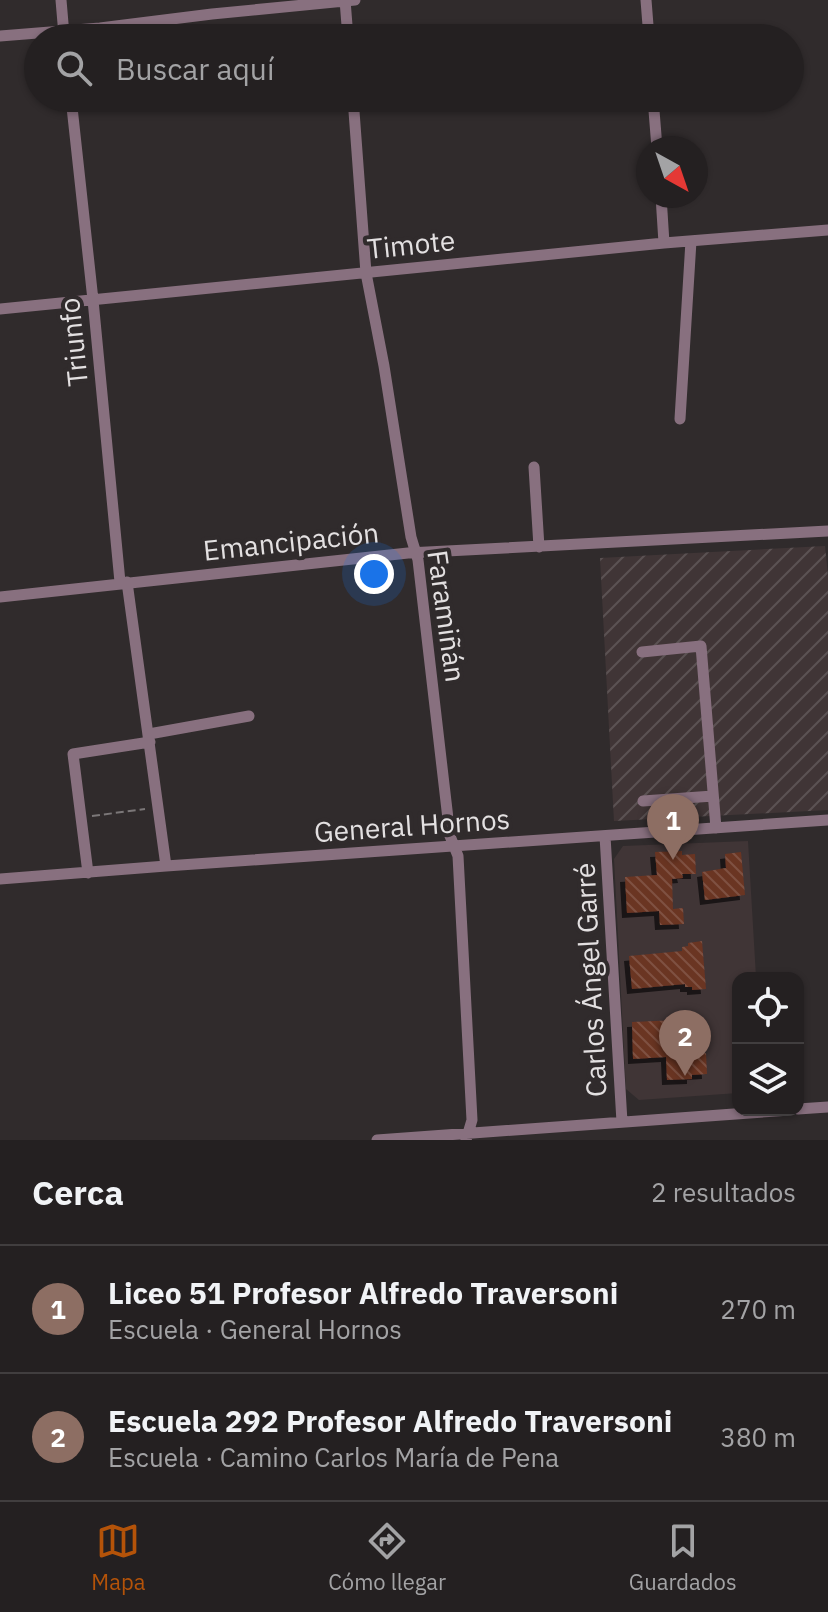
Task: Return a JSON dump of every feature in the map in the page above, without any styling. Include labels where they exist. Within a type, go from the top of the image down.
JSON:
[{"type":"street","points":[[61,0],[63,24]]},
{"type":"street","points":[[211,0],[212,14]]},
{"type":"street","points":[[345,0],[347,24]]},
{"type":"street","points":[[138,24],[355,0]]},
{"type":"street","points":[[646,0],[648,24]]},
{"type":"street","points":[[0,36],[24,35]]},
{"type":"street","name":"Triunfo","points":[[73,112],[123,582],[166,866]]},
{"type":"street","name":"Faramiñán","points":[[354,112],[366,273],[411,537],[418,560],[450,836],[458,856],[472,1120],[467,1137]]},
{"type":"street","points":[[654,112],[656,136]]},
{"type":"street","points":[[662,208],[664,243]]},
{"type":"street","name":"Timote","points":[[0,309],[664,243],[828,230]]},
{"type":"street","points":[[680,419],[691,241]]},
{"type":"street","points":[[534,467],[539,547]]},
{"type":"street","name":"Emancipación","points":[[0,597],[416,553],[828,531]]},
{"type":"street","points":[[642,652],[701,646],[716,828]]},
{"type":"street","points":[[88,873],[73,754],[249,716]]},
{"type":"street","points":[[643,801],[713,796]]},
{"type":"street","name":"General Hornos","points":[[0,879],[828,820]]},
{"type":"street","name":"Carlos Ángel Garré","points":[[605,836],[622,1122]]},
{"type":"street","points":[[804,1109],[828,1107]]},
{"type":"street","points":[[377,1140],[467,1137],[732,1114]]},
{"type":"path","points":[[81,817],[158,807]]},
{"type":"shaded area","points":[[825,546],[828,576],[828,810],[614,821],[600,558]]},
{"type":"shaded area","points":[[748,841],[756,972],[732,972],[732,1093],[639,1100],[626,1089],[614,859],[623,846]]},
{"type":"building","points":[[682,851],[682,855],[695,854],[696,874],[682,874],[683,878],[672,879],[673,909],[683,908],[684,924],[660,925],[659,911],[627,913],[625,877],[657,875],[655,852]]},
{"type":"building","points":[[741,852],[745,895],[705,900],[702,872],[726,868],[725,854]]},
{"type":"building","points":[[702,941],[706,989],[692,990],[685,984],[632,989],[629,956],[682,951],[688,943]]},
{"type":"building","points":[[678,1020],[680,1052],[706,1053],[707,1074],[692,1075],[692,1079],[667,1080],[666,1057],[633,1059],[632,1022]]},
{"type":"place","name":"Liceo 51 Profesor Alfredo Traversoni","points":[[673,860]]},
{"type":"place","name":"Escuela 292 Profesor Alfredo Traversoni","points":[[685,1076]]}]
